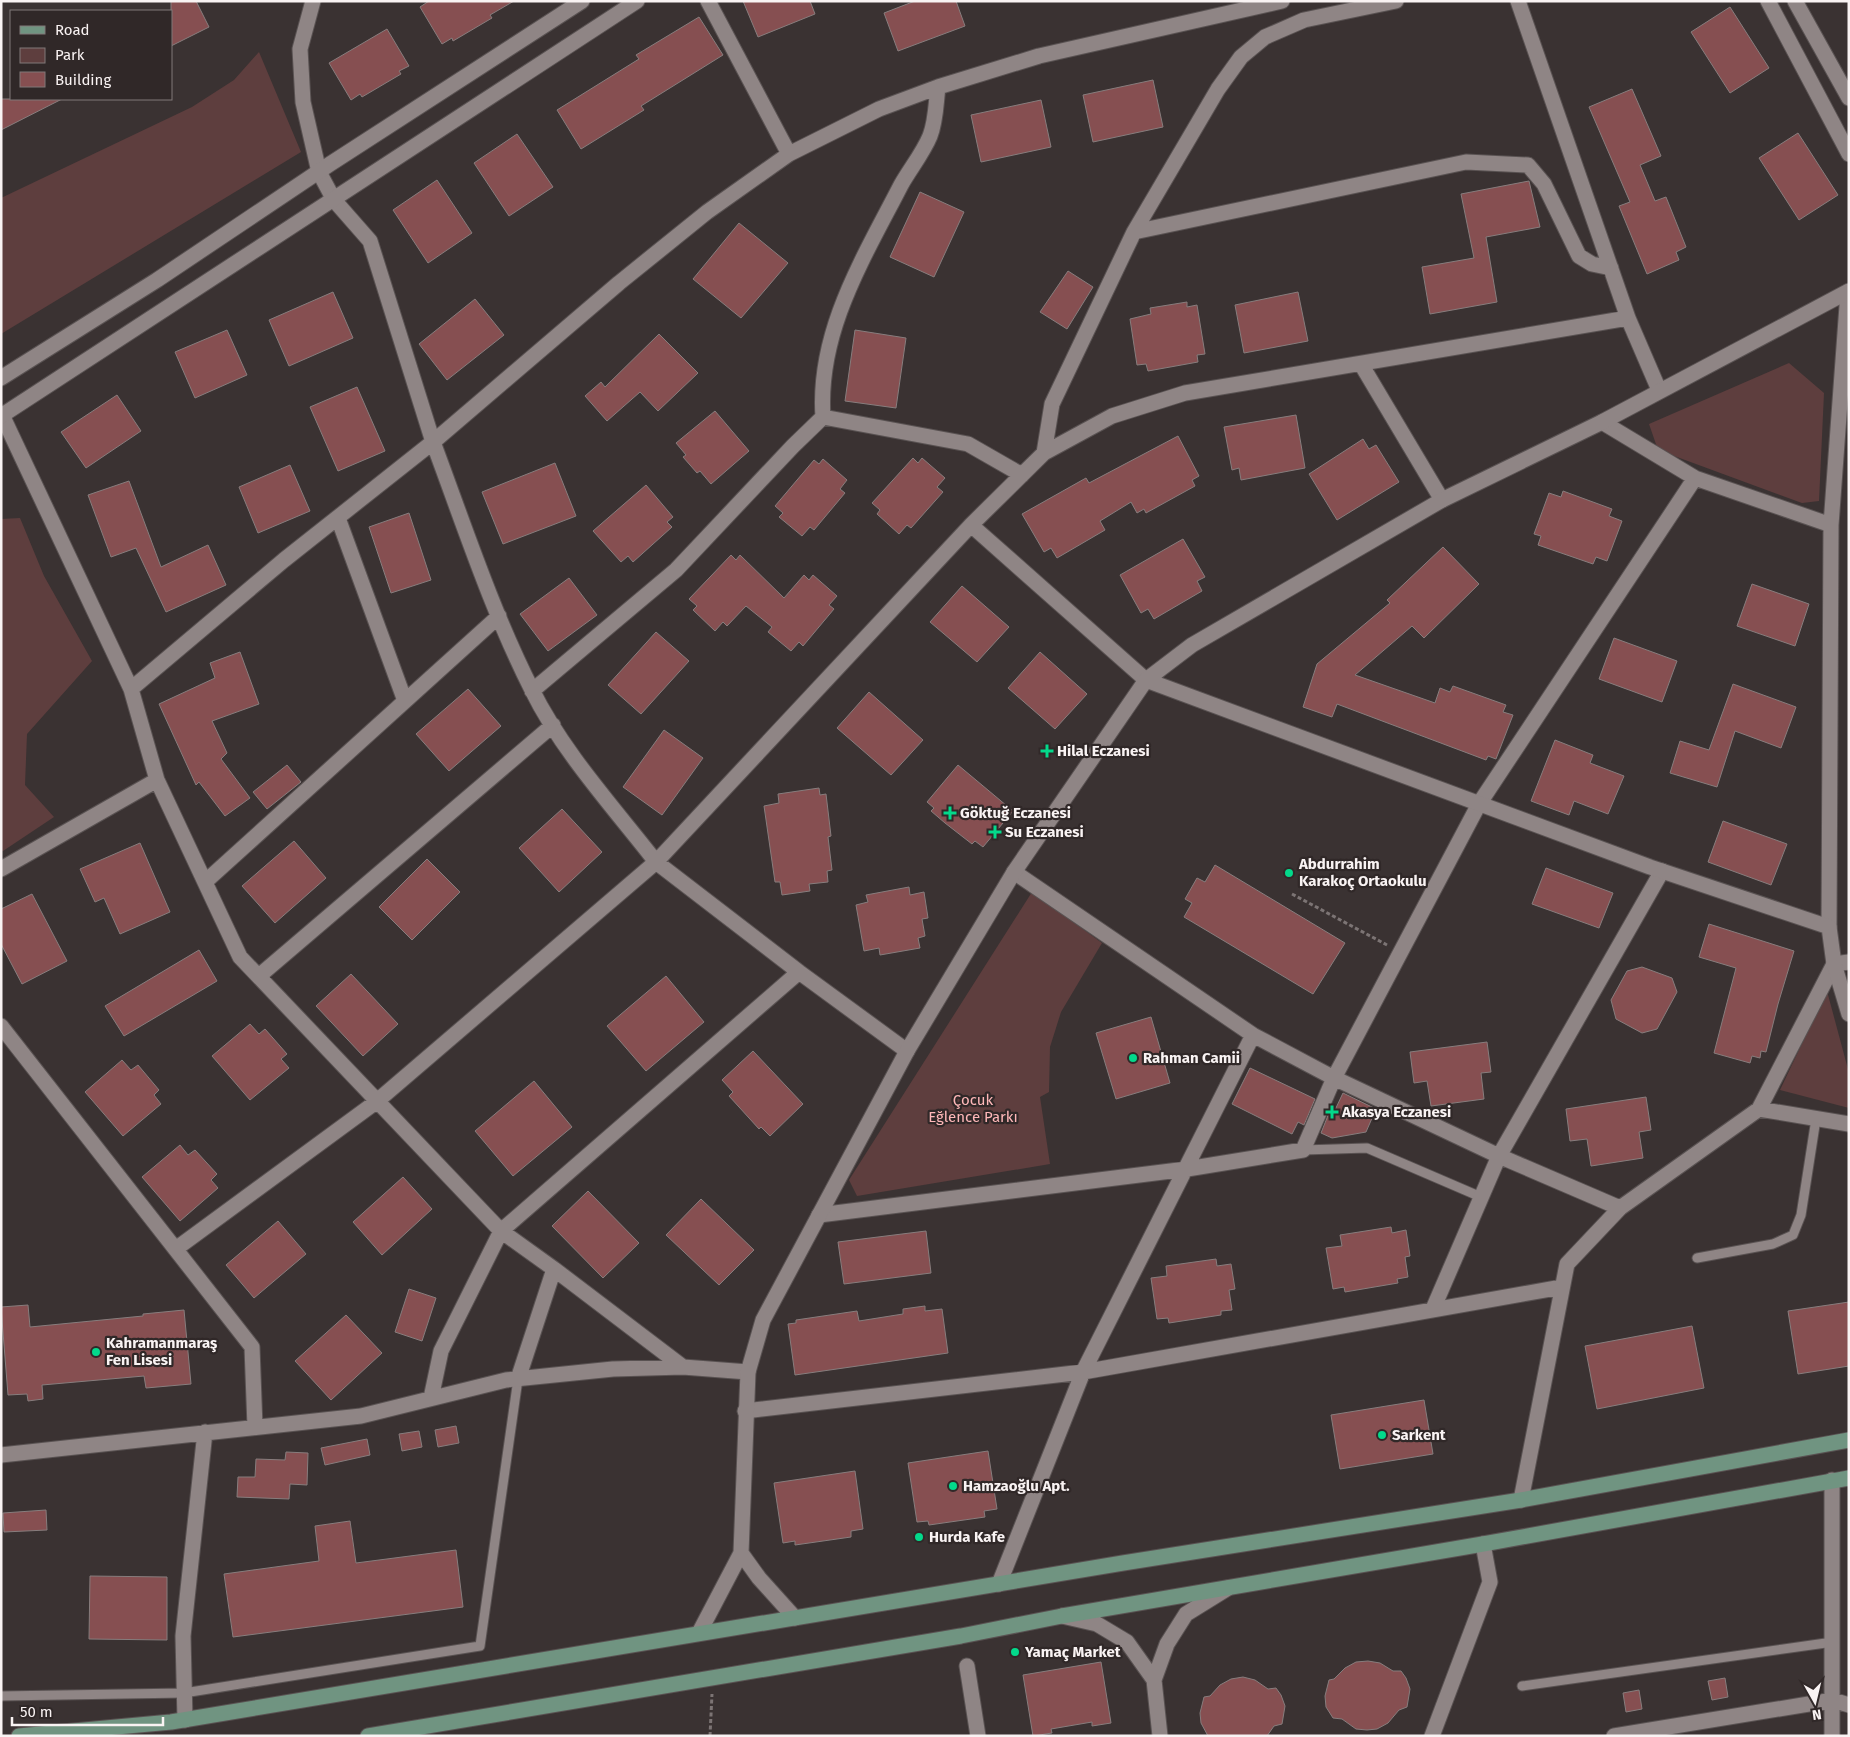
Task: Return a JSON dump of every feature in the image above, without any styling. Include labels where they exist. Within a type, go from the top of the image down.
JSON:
[{"type":"main road","points":[[19,1736],[185,1720],[999,1584],[1521,1500],[1849,1440]]},
{"type":"main road","points":[[368,1736],[962,1636],[1062,1616],[1483,1544],[1849,1478]]},
{"type":"street","points":[[313,1],[300,49],[303,102],[319,172],[334,200],[370,241],[433,442],[500,616],[532,691],[553,725],[656,862],[799,972],[907,1050]]},
{"type":"street","points":[[1,378],[157,280],[582,1]]},
{"type":"street","points":[[637,1],[2,416],[131,689],[157,780],[240,956],[500,1231],[554,1269],[683,1367]]},
{"type":"street","points":[[708,1],[789,154]]},
{"type":"street","points":[[131,689],[433,442],[648,259],[707,212],[789,154],[879,109],[938,87],[1039,56],[1282,1]]},
{"type":"street","points":[[1044,453],[1052,404],[1134,232],[1218,89],[1241,56],[1265,36],[1304,20],[1396,1]]},
{"type":"street","points":[[1518,1],[1628,318],[1659,390]]},
{"type":"street","points":[[1768,1],[1849,154]]},
{"type":"street","points":[[1795,1],[1849,98]]},
{"type":"street","points":[[823,417],[821,393],[825,359],[835,319],[857,270],[930,136],[938,87]]},
{"type":"street","points":[[1134,232],[1466,162],[1528,165],[1544,184],[1579,256],[1592,264],[1611,268]]},
{"type":"street","points":[[699,1634],[741,1553],[748,1372],[763,1320],[907,1050],[1014,872],[1146,680],[1192,645],[1442,500],[1602,422],[1848,291]]},
{"type":"street","points":[[1848,291],[1831,525],[1829,927],[1842,963],[1849,1014]]},
{"type":"street","points":[[177,1248],[376,1102],[656,862],[971,525],[1044,453],[1112,416],[1185,394],[1628,318]]},
{"type":"street","points":[[1361,364],[1442,500]]},
{"type":"street","points":[[823,417],[968,444],[1022,475]]},
{"type":"street","points":[[532,691],[676,570],[793,446],[823,417]]},
{"type":"street","points":[[1602,422],[1695,478],[1831,525]]},
{"type":"street","points":[[819,1214],[1187,1169],[1303,1150],[1334,1078],[1479,804],[1695,478]]},
{"type":"street","points":[[338,518],[405,701]]},
{"type":"street","points":[[971,525],[1146,680],[1662,871],[1829,927]]},
{"type":"street","points":[[205,882],[500,616]]},
{"type":"street","points":[[259,976],[553,725]]},
{"type":"street","points":[[1,869],[157,780]]},
{"type":"street","points":[[1433,1309],[1499,1156],[1662,871]]},
{"type":"street","points":[[1014,872],[1253,1035],[1334,1078],[1499,1156],[1620,1208]]},
{"type":"street","points":[[1521,1500],[1567,1264],[1620,1208],[1759,1109],[1842,963]]},
{"type":"street","points":[[430,1398],[441,1350],[500,1231],[799,972]]},
{"type":"street","points":[[1,1026],[177,1248],[252,1347],[255,1427]]},
{"type":"street","points":[[999,1584],[1083,1372],[1253,1035]]},
{"type":"street","points":[[1759,1109],[1849,1124]]},
{"type":"street","points":[[518,1379],[554,1269]]},
{"type":"street","points":[[745,1411],[1083,1372],[1562,1287]]},
{"type":"street","points":[[1,1455],[361,1416],[430,1398],[518,1379],[613,1370],[683,1367],[748,1372]]},
{"type":"street","points":[[185,1720],[183,1636],[206,1432]]},
{"type":"street","points":[[1832,1480],[1832,1736]]},
{"type":"street","points":[[1432,1736],[1490,1582],[1483,1544]]},
{"type":"street","points":[[741,1553],[758,1578],[795,1618]]},
{"type":"street","points":[[1160,1736],[1154,1680],[1167,1644],[1186,1614],[1230,1587]]},
{"type":"street","points":[[1062,1616],[1097,1624],[1126,1642],[1154,1680]]},
{"type":"street","points":[[967,1666],[978,1736]]},
{"type":"street","points":[[1614,1736],[1657,1732],[1833,1700],[1849,1705]]},
{"type":"lane","points":[[1697,1258],[1773,1244],[1793,1235],[1800,1215],[1816,1119]]},
{"type":"lane","points":[[1303,1150],[1367,1148],[1481,1197]]},
{"type":"lane","points":[[1,1696],[184,1693],[480,1646],[518,1379]]},
{"type":"lane","points":[[1522,1686],[1833,1642]]},
{"type":"path","points":[[1292,894],[1400,953]]},
{"type":"path","points":[[710,1736],[712,1679]]},
{"type":"green space","points":[[259,52],[301,152],[1,334],[1,198],[192,107],[234,80]]},
{"type":"green space","points":[[1789,363],[1824,393],[1819,501],[1802,503],[1658,450],[1649,424]]},
{"type":"green space","points":[[20,518],[44,576],[92,661],[27,734],[25,785],[54,817],[3,851],[1,850],[1,519]]},
{"type":"green space","name":"Çocuk Eğlence Parkı","points":[[1032,892],[1102,943],[1061,1012],[1050,1047],[1049,1092],[1040,1097],[1050,1164],[857,1196],[849,1180]]},
{"type":"green space","points":[[1827,991],[1849,1073],[1849,1108],[1780,1090]]},
{"type":"building","points":[[171,1],[196,1],[209,27],[172,46]]},
{"type":"building","points":[[429,1],[514,1],[490,15],[492,18],[453,41],[452,38],[442,44],[420,7]]},
{"type":"building","points":[[743,1],[810,1],[815,14],[758,37]]},
{"type":"building","points":[[915,1],[956,1],[965,26],[898,51],[884,13]]},
{"type":"building","points":[[1730,7],[1769,68],[1730,93],[1691,32]]},
{"type":"building","points":[[699,17],[723,55],[641,106],[644,110],[581,149],[557,110],[639,59],[636,55]]},
{"type":"building","points":[[387,29],[409,66],[399,71],[401,74],[362,97],[360,94],[351,100],[329,63]]},
{"type":"building","points":[[1153,80],[1163,127],[1093,142],[1083,95]]},
{"type":"building","points":[[1632,89],[1661,156],[1640,165],[1655,201],[1666,197],[1686,247],[1676,252],[1679,260],[1647,274],[1619,206],[1630,202],[1589,107]]},
{"type":"building","points":[[1,99],[60,100],[1,130]]},
{"type":"building","points":[[1041,100],[1051,147],[981,162],[971,115]]},
{"type":"building","points":[[1798,133],[1838,195],[1799,220],[1759,158]]},
{"type":"building","points":[[517,134],[553,187],[509,216],[474,163]]},
{"type":"building","points":[[437,180],[472,233],[428,263],[393,210]]},
{"type":"building","points":[[1529,181],[1540,227],[1486,237],[1497,302],[1430,314],[1422,267],[1474,258],[1461,194]]},
{"type":"building","points":[[920,192],[964,212],[934,277],[890,257]]},
{"type":"building","points":[[739,223],[788,263],[741,318],[693,279]]},
{"type":"building","points":[[1068,271],[1093,287],[1067,329],[1040,312]]},
{"type":"building","points":[[333,292],[353,338],[289,366],[269,320]]},
{"type":"building","points":[[1298,292],[1308,341],[1244,353],[1235,305]]},
{"type":"building","points":[[475,299],[504,335],[447,380],[419,344]]},
{"type":"building","points":[[1187,302],[1187,307],[1197,305],[1205,354],[1197,355],[1198,362],[1148,371],[1146,364],[1137,365],[1130,319],[1151,314],[1150,308]]},
{"type":"building","points":[[227,330],[247,375],[195,398],[175,352]]},
{"type":"building","points":[[855,330],[906,338],[896,408],[845,401]]},
{"type":"building","points":[[659,334],[698,373],[658,411],[640,392],[607,421],[585,396],[601,382],[605,387]]},
{"type":"building","points":[[357,387],[385,451],[338,471],[310,407]]},
{"type":"building","points":[[117,395],[141,431],[86,468],[61,432]]},
{"type":"building","points":[[715,411],[749,451],[711,484],[700,471],[697,473],[683,457],[686,455],[676,443]]},
{"type":"building","points":[[1296,415],[1305,468],[1241,480],[1239,468],[1232,470],[1224,427]]},
{"type":"building","points":[[1178,436],[1199,476],[1192,480],[1195,486],[1146,513],[1144,509],[1137,513],[1131,502],[1100,521],[1105,530],[1057,558],[1051,548],[1044,552],[1022,514],[1086,478],[1089,483]]},
{"type":"building","points":[[1363,439],[1369,449],[1376,445],[1399,482],[1337,520],[1309,474]]},
{"type":"building","points":[[913,458],[918,463],[922,458],[945,478],[937,487],[943,492],[911,528],[907,525],[899,534],[877,514],[880,510],[872,503]]},
{"type":"building","points":[[823,459],[847,480],[840,489],[845,493],[814,530],[810,527],[802,536],[779,517],[783,513],[775,506],[814,460],[819,464]]},
{"type":"building","points":[[555,463],[576,516],[503,544],[482,492]]},
{"type":"building","points":[[290,465],[310,511],[258,533],[239,487]]},
{"type":"building","points":[[129,481],[161,567],[208,545],[226,585],[166,612],[136,548],[111,557],[88,495]]},
{"type":"building","points":[[646,485],[673,517],[667,522],[672,527],[633,562],[628,556],[621,562],[593,531]]},
{"type":"building","points":[[1563,491],[1612,509],[1609,516],[1622,521],[1607,561],[1596,557],[1593,564],[1538,545],[1541,536],[1534,534],[1549,493],[1561,497]]},
{"type":"building","points":[[409,513],[431,580],[391,593],[369,527]]},
{"type":"building","points":[[1183,539],[1205,577],[1197,581],[1202,591],[1154,619],[1148,609],[1141,613],[1120,575]]},
{"type":"building","points":[[1443,547],[1479,584],[1424,638],[1412,626],[1355,675],[1435,703],[1440,688],[1450,692],[1453,686],[1506,705],[1503,712],[1513,715],[1496,759],[1488,756],[1486,760],[1337,704],[1332,717],[1303,707],[1317,664],[1390,603],[1387,600]]},
{"type":"building","points":[[731,555],[736,560],[740,555],[784,598],[804,575],[809,580],[813,575],[837,596],[829,605],[834,609],[803,646],[799,642],[791,651],[768,632],[772,627],[746,606],[727,626],[723,622],[715,631],[693,610],[697,606],[689,599]]},
{"type":"building","points":[[569,578],[597,615],[548,651],[520,614]]},
{"type":"building","points":[[1752,584],[1809,604],[1795,646],[1737,626]]},
{"type":"building","points":[[962,586],[1009,627],[977,662],[930,622]]},
{"type":"building","points":[[656,632],[689,661],[641,714],[608,685]]},
{"type":"building","points":[[1614,638],[1677,661],[1662,702],[1599,679]]},
{"type":"building","points":[[240,652],[259,704],[212,721],[227,753],[221,759],[250,798],[225,816],[199,782],[196,785],[159,704],[215,678],[210,663]]},
{"type":"building","points":[[1040,652],[1087,694],[1055,729],[1008,688]]},
{"type":"building","points":[[1733,684],[1796,707],[1781,748],[1735,731],[1717,787],[1670,773],[1680,741],[1709,750]]},
{"type":"building","points":[[468,689],[501,726],[449,771],[416,734]]},
{"type":"building","points":[[869,692],[923,740],[891,775],[837,728]]},
{"type":"building","points":[[664,730],[703,758],[662,815],[623,787]]},
{"type":"building","points":[[1555,740],[1593,755],[1590,763],[1624,776],[1608,814],[1574,801],[1569,815],[1531,801]]},
{"type":"building","points":[[287,765],[301,782],[267,809],[253,792]]},
{"type":"building","points":[[958,765],[1013,811],[983,847],[975,841],[972,844],[945,823],[931,811],[934,808],[927,802]]},
{"type":"building","points":[[819,788],[820,795],[826,794],[831,836],[828,837],[832,870],[827,871],[828,882],[809,884],[810,891],[782,895],[780,882],[775,882],[764,806],[779,803],[778,794]]},
{"type":"building","points":[[562,809],[602,852],[559,892],[519,848]]},
{"type":"building","points":[[1723,821],[1787,844],[1771,885],[1708,862]]},
{"type":"building","points":[[294,841],[326,878],[275,923],[242,886]]},
{"type":"building","points":[[140,843],[170,912],[120,934],[104,898],[95,902],[80,869]]},
{"type":"building","points":[[427,859],[460,892],[412,940],[379,907]]},
{"type":"building","points":[[1215,865],[1345,943],[1313,994],[1184,917],[1192,903],[1185,899],[1197,878],[1205,882]]},
{"type":"building","points":[[1546,868],[1613,893],[1599,928],[1532,904]]},
{"type":"building","points":[[909,887],[910,895],[924,892],[928,918],[922,919],[925,936],[918,938],[920,948],[880,955],[879,948],[864,951],[856,905],[868,902],[866,895]]},
{"type":"building","points":[[32,894],[67,961],[22,984],[1,944],[1,909]]},
{"type":"building","points":[[1709,924],[1794,951],[1766,1052],[1761,1051],[1760,1058],[1752,1056],[1750,1063],[1714,1053],[1736,968],[1699,957]]},
{"type":"building","points":[[199,950],[217,981],[124,1036],[105,1006]]},
{"type":"building","points":[[1642,967],[1672,978],[1677,992],[1657,1029],[1642,1033],[1616,1019],[1611,1000],[1627,971]]},
{"type":"building","points":[[351,974],[398,1024],[363,1056],[316,1006]]},
{"type":"building","points":[[666,976],[704,1022],[646,1071],[607,1026]]},
{"type":"building","name":"Rahman Camii","points":[[1151,1017],[1170,1083],[1116,1099],[1096,1033]]},
{"type":"building","points":[[250,1024],[259,1034],[265,1029],[287,1054],[281,1059],[289,1068],[250,1100],[212,1056]]},
{"type":"building","points":[[1487,1042],[1491,1072],[1481,1073],[1484,1099],[1431,1106],[1427,1081],[1414,1083],[1410,1052]]},
{"type":"building","points":[[753,1051],[803,1104],[770,1136],[761,1127],[759,1129],[729,1096],[733,1092],[722,1080]]},
{"type":"building","points":[[122,1060],[131,1070],[138,1065],[159,1090],[154,1095],[161,1104],[123,1136],[85,1092]]},
{"type":"building","points":[[1250,1068],[1315,1099],[1304,1125],[1298,1122],[1292,1134],[1232,1104]]},
{"type":"building","points":[[534,1081],[572,1127],[513,1176],[475,1131]]},
{"type":"building","points":[[1343,1093],[1376,1109],[1366,1132],[1332,1138],[1321,1133],[1331,1108],[1335,1110]]},
{"type":"building","points":[[1646,1097],[1651,1130],[1639,1132],[1643,1158],[1591,1166],[1587,1139],[1570,1141],[1566,1109]]},
{"type":"building","points":[[180,1145],[188,1155],[195,1150],[217,1174],[211,1180],[218,1188],[180,1221],[142,1177]]},
{"type":"building","points":[[403,1177],[432,1209],[382,1255],[353,1222]]},
{"type":"building","points":[[588,1191],[639,1243],[603,1278],[552,1226]]},
{"type":"building","points":[[701,1199],[754,1250],[719,1285],[666,1235]]},
{"type":"building","points":[[278,1221],[306,1254],[254,1298],[226,1265]]},
{"type":"building","points":[[1391,1227],[1392,1233],[1406,1230],[1410,1256],[1405,1257],[1408,1277],[1397,1279],[1398,1283],[1345,1292],[1344,1287],[1333,1289],[1326,1248],[1342,1246],[1340,1235]]},
{"type":"building","points":[[926,1231],[931,1273],[844,1284],[838,1242]]},
{"type":"building","points":[[1216,1259],[1217,1266],[1231,1264],[1235,1289],[1229,1290],[1232,1310],[1221,1311],[1221,1315],[1169,1323],[1168,1318],[1157,1319],[1151,1278],[1167,1276],[1166,1266]]},
{"type":"building","points":[[409,1289],[436,1298],[422,1341],[395,1332]]},
{"type":"building","points":[[1849,1302],[1849,1366],[1798,1374],[1788,1311]]},
{"type":"building","name":"Kahramanmaraş Fen Lisesi","points":[[28,1305],[30,1327],[184,1310],[191,1384],[146,1388],[144,1376],[42,1385],[43,1399],[28,1401],[27,1394],[8,1395],[1,1307]]},
{"type":"building","points":[[925,1306],[925,1311],[942,1309],[948,1353],[795,1375],[788,1324],[796,1323],[796,1320],[857,1311],[859,1321],[903,1314],[903,1309]]},
{"type":"building","points":[[346,1315],[382,1353],[331,1400],[295,1361]]},
{"type":"building","points":[[1692,1326],[1704,1388],[1597,1409],[1585,1346]]},
{"type":"building","name":"Sarkent","points":[[1424,1400],[1433,1454],[1340,1469],[1331,1415]]},
{"type":"building","points":[[456,1426],[459,1443],[438,1447],[435,1430]]},
{"type":"building","points":[[419,1431],[422,1447],[402,1451],[399,1434]]},
{"type":"building","points":[[367,1439],[370,1455],[325,1465],[321,1448]]},
{"type":"building","name":"Hamzaoğlu Apt.","points":[[988,1451],[997,1509],[984,1511],[985,1517],[929,1525],[928,1521],[917,1522],[908,1463]]},
{"type":"building","points":[[286,1452],[308,1453],[307,1485],[290,1484],[289,1499],[237,1497],[238,1477],[255,1477],[256,1459],[285,1460]]},
{"type":"building","points":[[855,1471],[863,1529],[851,1531],[851,1537],[795,1545],[795,1541],[783,1543],[774,1483]]},
{"type":"building","points":[[46,1510],[47,1530],[4,1532],[3,1513]]},
{"type":"building","points":[[350,1521],[356,1563],[456,1550],[463,1607],[233,1637],[224,1574],[319,1561],[315,1526]]},
{"type":"building","points":[[90,1576],[167,1577],[167,1640],[89,1639]]},
{"type":"building","points":[[1101,1662],[1111,1723],[1092,1726],[1092,1722],[1051,1729],[1052,1733],[1033,1736],[1023,1675]]},
{"type":"building","points":[[1356,1662],[1380,1663],[1393,1671],[1401,1671],[1410,1689],[1407,1707],[1399,1710],[1388,1723],[1377,1729],[1356,1729],[1342,1719],[1333,1718],[1326,1707],[1325,1696],[1329,1680],[1334,1679],[1345,1668]]},
{"type":"building","points":[[1243,1677],[1255,1680],[1268,1689],[1276,1688],[1285,1706],[1282,1724],[1274,1726],[1267,1736],[1208,1736],[1201,1723],[1200,1713],[1204,1697],[1210,1696],[1220,1685],[1231,1679]]},
{"type":"building","points":[[1725,1678],[1728,1697],[1712,1700],[1708,1681]]},
{"type":"building","points":[[1639,1690],[1642,1709],[1626,1712],[1623,1693]]},
{"type":"place","name":"Hilal Eczanesi","points":[[1047,751]]},
{"type":"place","name":"Göktuğ Eczanesi","points":[[950,813]]},
{"type":"place","name":"Su Eczanesi","points":[[995,832]]},
{"type":"place","name":"Abdurrahim Karakoç Ortaokulu","points":[[1289,873]]},
{"type":"place","name":"Rahman Camii","points":[[1133,1058]]},
{"type":"place","name":"Akasya Eczanesi","points":[[1332,1112]]},
{"type":"place","name":"Kahramanmaraş Fen Lisesi","points":[[96,1352]]},
{"type":"place","name":"Sarkent","points":[[1382,1435]]},
{"type":"place","name":"Hamzaoğlu Apt.","points":[[953,1486]]},
{"type":"place","name":"Hurda Kafe","points":[[919,1537]]},
{"type":"place","name":"Yamaç Market","points":[[1015,1652]]}]
